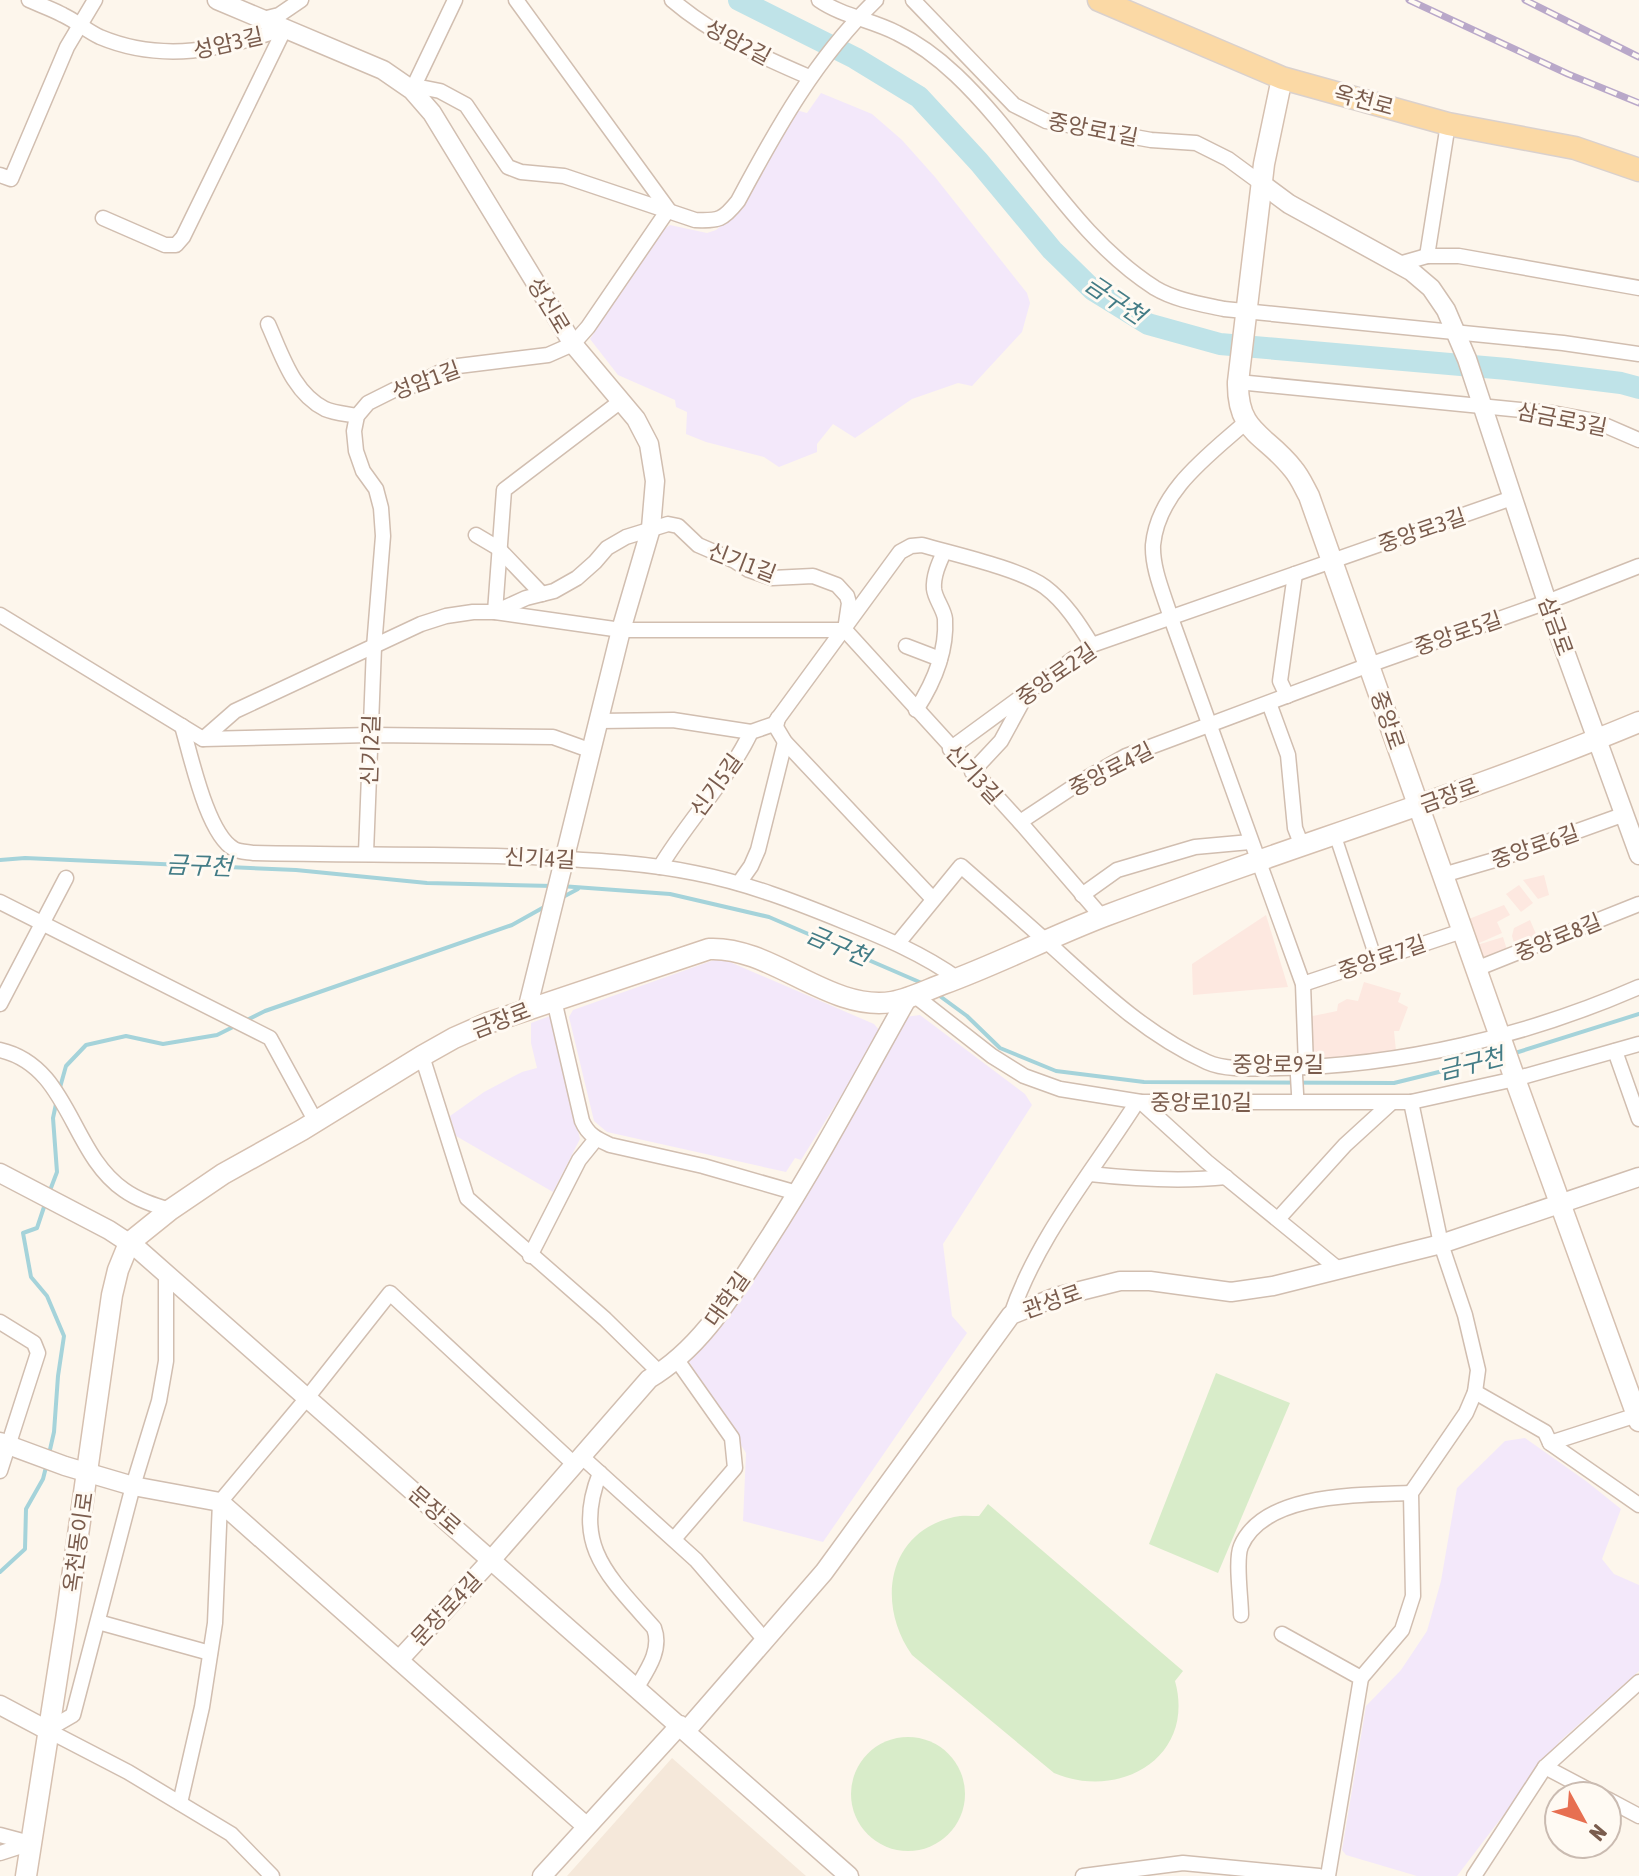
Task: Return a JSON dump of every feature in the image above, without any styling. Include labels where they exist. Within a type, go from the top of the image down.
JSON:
[{"type":"main road","name":"옥천로","points":[[1099,0],[1282,78],[1448,124],[1575,148],[1639,170]]},
{"type":"main road","points":[[1246,422],[1237,405],[1239,377],[1262,184],[1282,78]]},
{"type":"main road","name":"중앙로","points":[[1246,422],[1293,469],[1309,496],[1515,1079]]},
{"type":"main road","name":"금장로","points":[[129,1243],[223,1174],[316,1122],[422,1056],[454,1038],[554,1000],[709,949],[725,948],[868,1003],[893,1002],[955,980],[1254,852],[1302,846],[1335,835],[1639,722]]},
{"type":"main road","points":[[1515,1079],[1638,1418]]},
{"type":"main road","name":"옥천동이로","points":[[26,1876],[112,1295],[129,1243]]},
{"type":"street","name":"성암3길","points":[[29,0],[96,35],[128,47],[182,53],[250,41],[285,28]]},
{"type":"street","points":[[6,177],[67,47],[95,0]]},
{"type":"street","name":"성신로","points":[[217,0],[383,70],[412,90],[432,113],[573,344],[636,419],[649,444],[655,481],[651,528],[621,630],[527,1010]]},
{"type":"street","points":[[263,19],[279,15],[301,0]]},
{"type":"street","points":[[412,90],[455,0]]},
{"type":"street","points":[[516,0],[668,210]]},
{"type":"street","name":"성암2길","points":[[672,0],[730,41],[812,73]]},
{"type":"street","points":[[819,0],[855,20],[896,32],[955,74],[1104,245],[1156,289],[1209,306],[1639,354]]},
{"type":"street","points":[[412,90],[425,88],[440,91],[466,105],[508,167],[521,172],[564,176],[695,220],[717,220],[738,201],[790,106],[812,73],[855,20],[876,0]]},
{"type":"street","name":"중앙로1길","points":[[913,0],[1014,105],[1033,116],[1151,140],[1196,143],[1228,159],[1262,184]]},
{"type":"street","points":[[103,218],[165,245],[176,245],[183,237],[285,28]]},
{"type":"street","points":[[1427,256],[1448,124]]},
{"type":"street","points":[[1262,184],[1303,212],[1399,264],[1431,288],[1457,333]]},
{"type":"street","points":[[573,344],[588,327],[668,210]]},
{"type":"street","points":[[1399,264],[1427,256],[1459,256],[1639,288]]},
{"type":"street","points":[[268,324],[294,380],[306,396],[327,410],[357,416],[354,431],[356,451],[363,471],[376,489],[381,508],[383,536],[374,647]]},
{"type":"street","name":"삼금로","points":[[1457,333],[1547,602],[1632,824],[1639,855]]},
{"type":"street","name":"성암1길","points":[[357,416],[368,403],[394,390],[415,385],[450,367],[529,359],[573,344]]},
{"type":"street","name":"삼금로3길","points":[[1239,377],[1480,400],[1595,421],[1639,440]]},
{"type":"street","points":[[495,612],[504,490],[621,401]]},
{"type":"street","points":[[1246,422],[1194,469],[1171,496],[1158,521],[1153,546],[1155,564],[1171,618],[1303,984],[1298,1102]]},
{"type":"street","name":"중앙로3길","points":[[1332,561],[1512,498]]},
{"type":"street","name":"신기1길","points":[[651,528],[668,524],[678,526],[705,549],[772,578],[813,576],[827,579],[847,596],[845,630]]},
{"type":"street","points":[[495,612],[526,598],[554,591],[577,578],[607,548],[651,528]]},
{"type":"street","points":[[476,535],[498,548],[542,594]]},
{"type":"street","points":[[203,739],[235,711],[421,624],[446,616],[495,612],[621,630],[845,630],[900,552],[911,546],[922,545],[990,565],[1044,586],[1077,620],[1092,645]]},
{"type":"street","points":[[916,710],[928,691],[940,659],[945,618],[934,589],[937,566],[944,552]]},
{"type":"street","name":"중앙로2길","points":[[950,749],[1092,645],[1332,561]]},
{"type":"street","name":"중앙로5길","points":[[1369,665],[1639,566]]},
{"type":"street","points":[[1287,696],[1280,681],[1295,574]]},
{"type":"street","points":[[0,615],[203,739],[370,735],[553,737],[592,751]]},
{"type":"street","name":"신기3길","points":[[845,630],[1102,917]]},
{"type":"street","name":"신기5길","points":[[660,867],[680,833],[741,753],[751,732],[774,724],[845,630]]},
{"type":"street","points":[[906,646],[940,659]]},
{"type":"street","name":"신기2길","points":[[366,853],[374,647]]},
{"type":"street","name":"중앙로4길","points":[[1020,822],[1126,756],[1369,665]]},
{"type":"street","points":[[972,772],[1001,741],[1027,693]]},
{"type":"street","points":[[1269,703],[1288,755],[1295,828],[1302,846]]},
{"type":"street","name":"신기5길","points":[[739,883],[758,850],[785,742],[776,727],[779,714]]},
{"type":"street","points":[[599,721],[673,720],[751,732]]},
{"type":"street","name":"신기4길","points":[[182,726],[210,813],[219,832],[234,849],[253,853],[565,859],[660,867],[739,883],[817,910],[898,943],[933,961],[955,980]]},
{"type":"street","points":[[785,742],[932,898]]},
{"type":"street","name":"중앙로6길","points":[[1443,875],[1532,848],[1632,824]]},
{"type":"street","points":[[1335,835],[1376,959]]},
{"type":"street","points":[[1082,895],[1117,870],[1195,847],[1254,852]]},
{"type":"street","points":[[898,943],[961,866],[1046,941]]},
{"type":"street","points":[[0,1004],[66,878]]},
{"type":"street","points":[[0,902],[270,1038],[316,1122]]},
{"type":"street","name":"중앙로8길","points":[[1476,969],[1639,904]]},
{"type":"street","name":"중앙로7길","points":[[1303,984],[1462,931]]},
{"type":"street","name":"중앙로9길","points":[[1046,941],[1110,999],[1161,1038],[1212,1064],[1253,1068],[1301,1067],[1412,1056],[1502,1041]]},
{"type":"street","points":[[1502,1041],[1639,987]]},
{"type":"street","name":"중앙로10길","points":[[911,996],[1024,1076],[1060,1089],[1139,1102],[1411,1102],[1515,1079],[1639,1044]]},
{"type":"street","name":"대학길","points":[[492,1559],[649,1379],[677,1360],[721,1313],[797,1193],[911,996]]},
{"type":"street","points":[[554,1000],[582,1121],[596,1139],[797,1193]]},
{"type":"street","points":[[0,1050],[14,1054],[42,1072],[90,1151],[123,1190],[170,1210]]},
{"type":"street","points":[[1615,1051],[1639,1119]]},
{"type":"street","points":[[422,1056],[467,1198],[605,1319],[660,1373]]},
{"type":"street","points":[[1011,1315],[1037,1258],[1139,1102],[1337,1268]]},
{"type":"street","points":[[1328,1876],[1361,1678],[1402,1630],[1413,1596],[1411,1493],[1466,1413],[1475,1392],[1478,1370],[1465,1315],[1441,1244],[1411,1102]]},
{"type":"street","points":[[1278,1219],[1345,1145],[1391,1103]]},
{"type":"street","points":[[530,1256],[579,1160],[596,1139]]},
{"type":"street","name":"문장로","points":[[0,1173],[129,1243],[492,1559],[848,1876]]},
{"type":"street","points":[[1090,1174],[1142,1179],[1226,1177]]},
{"type":"street","name":"관성로","points":[[542,1876],[586,1826],[683,1728],[824,1572],[1011,1315],[1056,1297],[1120,1281],[1150,1281],[1231,1292],[1273,1286],[1441,1244],[1639,1177]]},
{"type":"street","points":[[47,1730],[73,1715],[133,1486],[159,1401],[166,1361],[166,1275]]},
{"type":"street","points":[[180,1803],[202,1707],[215,1623],[220,1502],[390,1293],[577,1460],[600,1473],[674,1539],[764,1639]]},
{"type":"street","points":[[0,1322],[34,1343],[38,1353],[4,1444],[0,1471]]},
{"type":"street","points":[[674,1539],[735,1468],[732,1438],[677,1360]]},
{"type":"street","points":[[1475,1392],[1545,1432],[1550,1443],[1639,1505]]},
{"type":"street","points":[[1550,1443],[1638,1418]]},
{"type":"street","points":[[4,1444],[133,1486],[220,1502],[586,1826]]},
{"type":"street","points":[[600,1473],[590,1499],[595,1551],[607,1575],[654,1628],[658,1638],[651,1665],[637,1687]]},
{"type":"street","points":[[1241,1615],[1240,1548],[1255,1524],[1286,1506],[1360,1495],[1411,1493]]},
{"type":"street","name":"문장로4길","points":[[399,1660],[492,1559]]},
{"type":"street","points":[[98,1622],[210,1653]]},
{"type":"street","points":[[1282,1634],[1361,1678]]},
{"type":"street","points":[[1474,1876],[1545,1767],[1639,1682]]},
{"type":"street","points":[[0,1705],[231,1834],[272,1876]]},
{"type":"street","points":[[1545,1767],[1570,1780]]},
{"type":"street","points":[[0,1835],[31,1843]]},
{"type":"street","points":[[0,1853],[31,1843]]},
{"type":"street","points":[[1083,1876],[1183,1863],[1319,1876]]},
{"type":"shaded area","points":[[821,93],[872,114],[902,140],[1027,293],[1030,303],[1022,332],[972,386],[958,383],[912,399],[855,438],[833,424],[817,444],[817,452],[779,467],[764,457],[686,434],[687,412],[676,407],[675,400],[618,375],[590,339],[657,234],[670,225],[707,233],[716,230],[741,209],[796,110],[807,113]]},
{"type":"shaded area","points":[[1544,875],[1549,895],[1538,899],[1523,880]]},
{"type":"shaded area","points":[[1519,885],[1533,903],[1521,912],[1506,894]]},
{"type":"shaded area","points":[[1504,905],[1510,915],[1497,922],[1502,933],[1477,944],[1469,919]]},
{"type":"shaded area","points":[[1266,915],[1288,987],[1193,995],[1192,964]]},
{"type":"shaded area","points":[[1530,920],[1539,941],[1516,950],[1512,936],[1514,928]]},
{"type":"shaded area","points":[[1503,937],[1508,953],[1484,964],[1477,945]]},
{"type":"shaded area","points":[[723,959],[874,1024],[881,1032],[801,1160],[795,1158],[786,1172],[607,1132],[594,1121],[569,1017],[573,1010]]},
{"type":"shaded area","points":[[1364,982],[1401,993],[1398,1002],[1408,1007],[1399,1031],[1394,1031],[1396,1051],[1325,1060],[1310,1053],[1308,1017],[1337,1011],[1338,1004],[1347,999],[1358,1001]]},
{"type":"shaded area","points":[[920,1015],[1025,1094],[1032,1105],[943,1244],[952,1316],[967,1333],[823,1542],[743,1521],[746,1453],[688,1360],[905,1017]]},
{"type":"shaded area","points":[[550,1016],[580,1139],[553,1192],[456,1136],[450,1116],[484,1092],[522,1072],[537,1068],[531,1043],[531,1023]]},
{"type":"shaded area","points":[[1525,1438],[1621,1509],[1602,1559],[1614,1574],[1639,1585],[1639,1671],[1560,1741],[1457,1876],[1417,1876],[1346,1855],[1342,1850],[1366,1706],[1401,1670],[1427,1631],[1441,1581],[1457,1488],[1505,1441]]},
{"type":"shaded area","points":[[672,1758],[806,1876],[567,1876]]},
{"type":"green space","points":[[1216,1373],[1290,1403],[1218,1573],[1149,1544]]},
{"type":"green space","points":[[988,1504],[1183,1671],[1175,1681],[1179,1708],[1174,1731],[1163,1751],[1147,1766],[1127,1776],[1104,1781],[1079,1780],[1054,1773],[912,1655],[894,1614],[894,1572],[902,1554],[914,1538],[931,1525],[957,1516],[979,1516]]},
{"type":"green space","points":[[908,1737],[930,1741],[948,1754],[961,1772],[965,1794],[961,1816],[948,1834],[930,1847],[908,1851],[886,1847],[868,1834],[855,1816],[851,1794],[855,1772],[868,1754],[886,1741]]},
{"type":"waterway","name":"금구천","points":[[739,0],[855,58],[919,97],[979,162],[1052,250],[1093,290],[1148,324],[1220,344],[1507,369],[1639,388]]},
{"type":"waterway","name":"금구천","points":[[0,860],[25,858],[296,870],[427,883],[553,886]]},
{"type":"waterway","name":"금구천","points":[[561,886],[670,894],[769,917],[924,984]]},
{"type":"waterway","points":[[561,898],[578,889]]},
{"type":"waterway","points":[[245,1021],[265,1011],[512,925],[546,906]]},
{"type":"waterway","name":"금구천","points":[[937,994],[967,1016],[1000,1048],[1056,1071],[1144,1082],[1394,1083],[1500,1057]]},
{"type":"waterway","name":"금구천","points":[[1512,1054],[1639,1014]]},
{"type":"waterway","points":[[59,1091],[66,1066],[86,1045],[126,1036],[163,1044],[217,1035],[237,1025]]},
{"type":"waterway","points":[[49,1193],[57,1172],[53,1118],[56,1104]]},
{"type":"waterway","points":[[46,1201],[37,1228],[23,1233],[31,1277],[47,1296],[64,1336],[49,1454]]},
{"type":"waterway","points":[[0,1572],[25,1549],[26,1509],[43,1479],[46,1467]]},
{"type":"railway","points":[[1409,0],[1568,74],[1639,103]]},
{"type":"railway","points":[[1525,0],[1639,57]]}]
